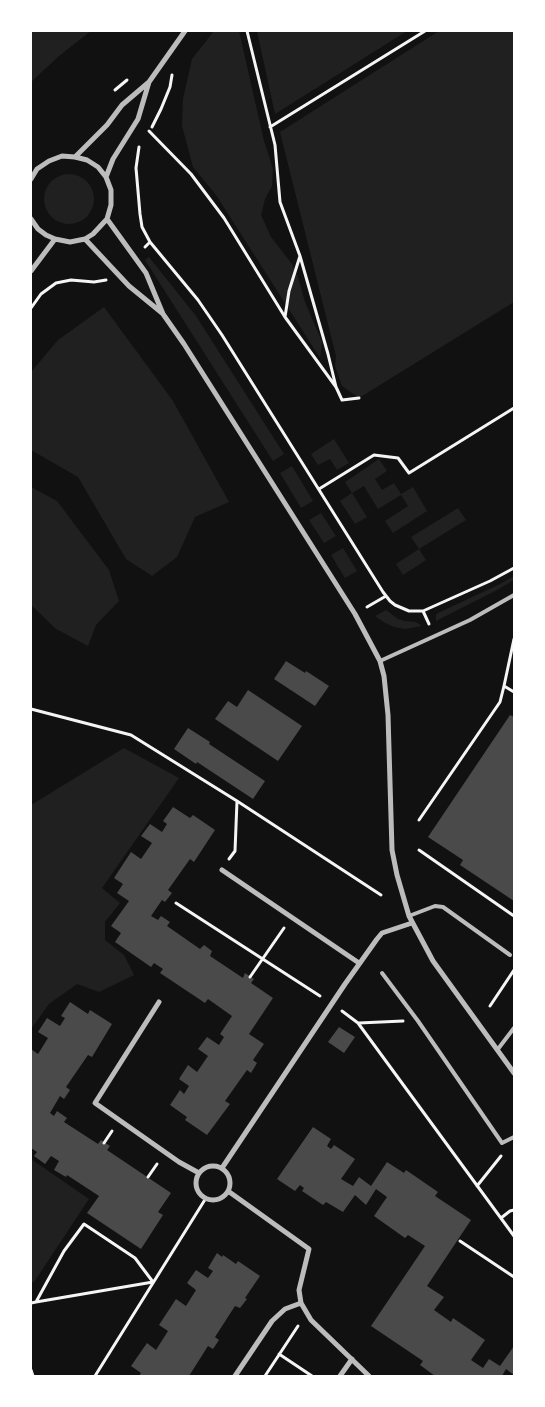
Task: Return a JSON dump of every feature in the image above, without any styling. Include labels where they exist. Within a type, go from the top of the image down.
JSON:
[{"type":"street","points":[[75,156],[107,125],[122,105],[149,82],[185,31]]},
{"type":"street","points":[[106,176],[113,159],[138,119],[149,82]]},
{"type":"street","points":[[31,179],[37,170],[48,161],[62,156],[75,156],[88,160],[98,167],[106,176],[111,190],[111,205],[106,219],[101,228],[85,239],[70,242],[55,239],[46,235],[32,221]]},
{"type":"street","points":[[106,219],[146,273],[163,314],[184,344],[355,614],[380,661],[385,684],[388,714],[392,850],[409,916],[433,961],[513,1070]]},
{"type":"street","points":[[31,271],[55,239]]},
{"type":"street","points":[[85,239],[129,286],[163,314]]},
{"type":"street","points":[[222,870],[359,962]]},
{"type":"street","points":[[222,1168],[359,962],[382,933],[412,923]]},
{"type":"street","points":[[159,1002],[95,1103],[179,1162],[199,1173]]},
{"type":"street","points":[[210,1166],[222,1168],[230,1178],[228,1191],[219,1199],[206,1198],[197,1189],[196,1181],[199,1173],[210,1166]]},
{"type":"street","points":[[228,1191],[308,1249],[299,1290],[301,1303],[311,1320],[369,1376]]},
{"type":"street","points":[[235,1376],[272,1321],[285,1309],[301,1303]]},
{"type":"street","points":[[340,1376],[352,1359]]},
{"type":"lane","points":[[380,661],[470,620],[514,595]]},
{"type":"lane","points":[[409,916],[434,906],[443,907],[510,955]]},
{"type":"lane","points":[[382,972],[502,1143],[514,1137]]},
{"type":"lane","points":[[498,1049],[514,1028]]},
{"type":"path","points":[[248,31],[275,145],[280,202],[300,256],[336,387],[342,400],[359,398]]},
{"type":"path","points":[[270,127],[425,31]]},
{"type":"path","points":[[170,87],[161,109],[139,147],[136,168],[142,227],[150,242],[198,300],[222,335],[386,596],[402,609],[424,611],[514,568]]},
{"type":"path","points":[[149,131],[191,174],[218,211],[285,317],[336,387]]},
{"type":"path","points":[[144,248],[150,242]]},
{"type":"path","points":[[285,317],[289,291],[300,256]]},
{"type":"path","points":[[31,308],[41,294],[56,283],[71,280],[94,282],[109,278]]},
{"type":"path","points":[[318,489],[374,455],[398,458],[409,473],[514,408]]},
{"type":"path","points":[[367,607],[386,596]]},
{"type":"path","points":[[424,611],[429,624]]},
{"type":"path","points":[[419,820],[500,702],[514,639]]},
{"type":"path","points":[[504,686],[514,692]]},
{"type":"path","points":[[31,709],[131,735],[237,801],[381,895]]},
{"type":"path","points":[[235,851],[237,801]]},
{"type":"path","points":[[419,850],[514,916]]},
{"type":"path","points":[[176,903],[332,1003],[358,1023],[514,1236]]},
{"type":"path","points":[[250,977],[292,916]]},
{"type":"path","points":[[490,1006],[514,970]]},
{"type":"path","points":[[358,1023],[418,1021]]},
{"type":"path","points":[[477,1186],[490,1170]]},
{"type":"path","points":[[95,1376],[206,1198]]},
{"type":"path","points":[[500,1218],[514,1210]]},
{"type":"path","points":[[36,1302],[64,1251],[84,1224],[135,1258],[153,1282]]},
{"type":"path","points":[[460,1241],[514,1277]]},
{"type":"path","points":[[31,1304],[153,1282]]},
{"type":"path","points":[[265,1376],[307,1312]]},
{"type":"path","points":[[279,1354],[312,1376]]},
{"type":"path","points":[[31,1370],[33,1376]]},
{"type":"shaded area","points":[[31,31],[91,31],[59,56],[31,82]]},
{"type":"shaded area","points":[[214,31],[239,31],[264,141],[273,169],[272,186],[265,199],[261,215],[271,237],[292,264],[298,277],[305,302],[322,342],[320,358],[216,195],[193,167],[182,126],[183,99],[192,59]]},
{"type":"shaded area","points":[[257,31],[407,31],[275,114]]},
{"type":"shaded area","points":[[439,31],[514,31],[514,302],[359,398],[342,386],[335,366],[336,356],[280,132]]},
{"type":"shaded area","points":[[74,174],[87,181],[93,189],[93,209],[87,217],[79,223],[64,224],[51,217],[45,209],[44,194],[51,181],[59,175]]},
{"type":"shaded area","points":[[149,257],[196,316],[284,454],[273,461],[145,260]]},
{"type":"shaded area","points":[[104,307],[173,401],[229,502],[195,517],[177,557],[152,576],[126,559],[78,477],[31,450],[31,372],[58,340]]},
{"type":"shaded area","points":[[334,439],[349,463],[337,470],[330,459],[318,465],[311,454]]},
{"type":"shaded area","points":[[379,459],[387,471],[375,479],[382,490],[394,483],[401,494],[413,487],[427,511],[393,533],[385,521],[408,506],[401,495],[378,509],[364,486],[352,493],[345,482]]},
{"type":"shaded area","points":[[292,466],[313,501],[301,508],[280,473]]},
{"type":"shaded area","points":[[31,487],[57,501],[109,570],[119,601],[96,625],[88,646],[56,629],[31,605]]},
{"type":"shaded area","points":[[352,493],[367,517],[355,524],[340,501]]},
{"type":"shaded area","points":[[458,508],[466,520],[419,549],[411,537]]},
{"type":"shaded area","points":[[321,513],[336,536],[324,543],[309,520]]},
{"type":"shaded area","points":[[343,548],[357,571],[345,578],[331,555]]},
{"type":"shaded area","points":[[419,549],[426,560],[403,575],[396,564]]},
{"type":"shaded area","points":[[514,576],[514,580],[497,590],[436,621],[438,613]]},
{"type":"shaded area","points":[[386,610],[398,619],[416,622],[422,626],[405,629],[394,627],[375,616]]},
{"type":"shaded area","points":[[124,748],[179,778],[102,888],[120,903],[105,922],[105,940],[124,955],[134,975],[99,992],[77,984],[49,1004],[31,1029],[31,805]]},
{"type":"shaded area","points":[[31,1159],[89,1199],[34,1282],[31,1282]]},
{"type":"building","points":[[286,661],[329,686],[315,706],[274,679]]},
{"type":"building","points":[[248,690],[302,726],[278,761],[215,719],[228,701],[237,707]]},
{"type":"building","points":[[510,715],[514,717],[514,901],[460,865],[463,860],[428,837]]},
{"type":"building","points":[[188,728],[265,781],[253,799],[174,749]]},
{"type":"building","points":[[173,807],[190,818],[193,815],[215,830],[194,862],[190,859],[168,890],[172,893],[165,902],[162,900],[151,916],[158,920],[161,916],[170,922],[167,926],[200,949],[204,945],[212,951],[210,956],[243,978],[245,973],[254,979],[251,983],[273,998],[249,1034],[264,1044],[253,1060],[257,1063],[251,1073],[247,1070],[225,1101],[230,1104],[207,1135],[185,1120],[187,1117],[170,1105],[180,1090],[184,1094],[189,1086],[179,1079],[188,1065],[197,1072],[208,1056],[198,1049],[207,1037],[219,1045],[224,1037],[220,1034],[232,1016],[208,999],[205,1003],[160,973],[163,969],[154,963],[151,967],[115,942],[121,933],[111,926],[129,901],[117,893],[123,884],[114,878],[131,852],[141,859],[152,843],[141,836],[150,824],[162,832],[167,824],[163,821]]},
{"type":"building","points":[[70,1002],[88,1014],[90,1010],[112,1024],[92,1057],[88,1055],[66,1087],[70,1090],[64,1099],[60,1096],[50,1113],[54,1116],[57,1111],[67,1118],[64,1122],[98,1144],[101,1140],[110,1146],[107,1150],[171,1193],[158,1212],[163,1215],[141,1249],[87,1213],[99,1196],[67,1175],[66,1177],[54,1170],[59,1161],[51,1156],[45,1164],[34,1156],[37,1152],[31,1148],[31,1049],[38,1054],[48,1038],[38,1032],[47,1018],[60,1026],[65,1018],[61,1016]]},
{"type":"building","points":[[339,1027],[355,1037],[344,1053],[328,1042]]},
{"type":"building","points":[[313,1127],[331,1139],[327,1146],[331,1149],[334,1145],[355,1159],[341,1179],[353,1186],[359,1177],[371,1186],[387,1162],[404,1173],[406,1170],[438,1192],[435,1196],[471,1220],[427,1286],[444,1297],[434,1310],[451,1322],[453,1318],[485,1340],[471,1360],[483,1368],[489,1359],[500,1366],[514,1346],[514,1375],[506,1369],[502,1376],[435,1376],[420,1365],[423,1361],[371,1326],[425,1246],[408,1235],[405,1238],[374,1216],[387,1197],[376,1189],[366,1205],[355,1195],[343,1212],[326,1202],[323,1205],[302,1191],[304,1188],[300,1185],[295,1191],[277,1179]]},
{"type":"building","points":[[217,1253],[236,1264],[238,1261],[260,1276],[245,1298],[247,1299],[240,1308],[235,1306],[215,1337],[219,1340],[213,1349],[208,1346],[189,1376],[139,1376],[141,1373],[131,1366],[147,1343],[156,1350],[168,1331],[159,1325],[176,1299],[186,1306],[196,1290],[187,1283],[196,1270],[208,1278],[213,1271],[208,1268]]}]
